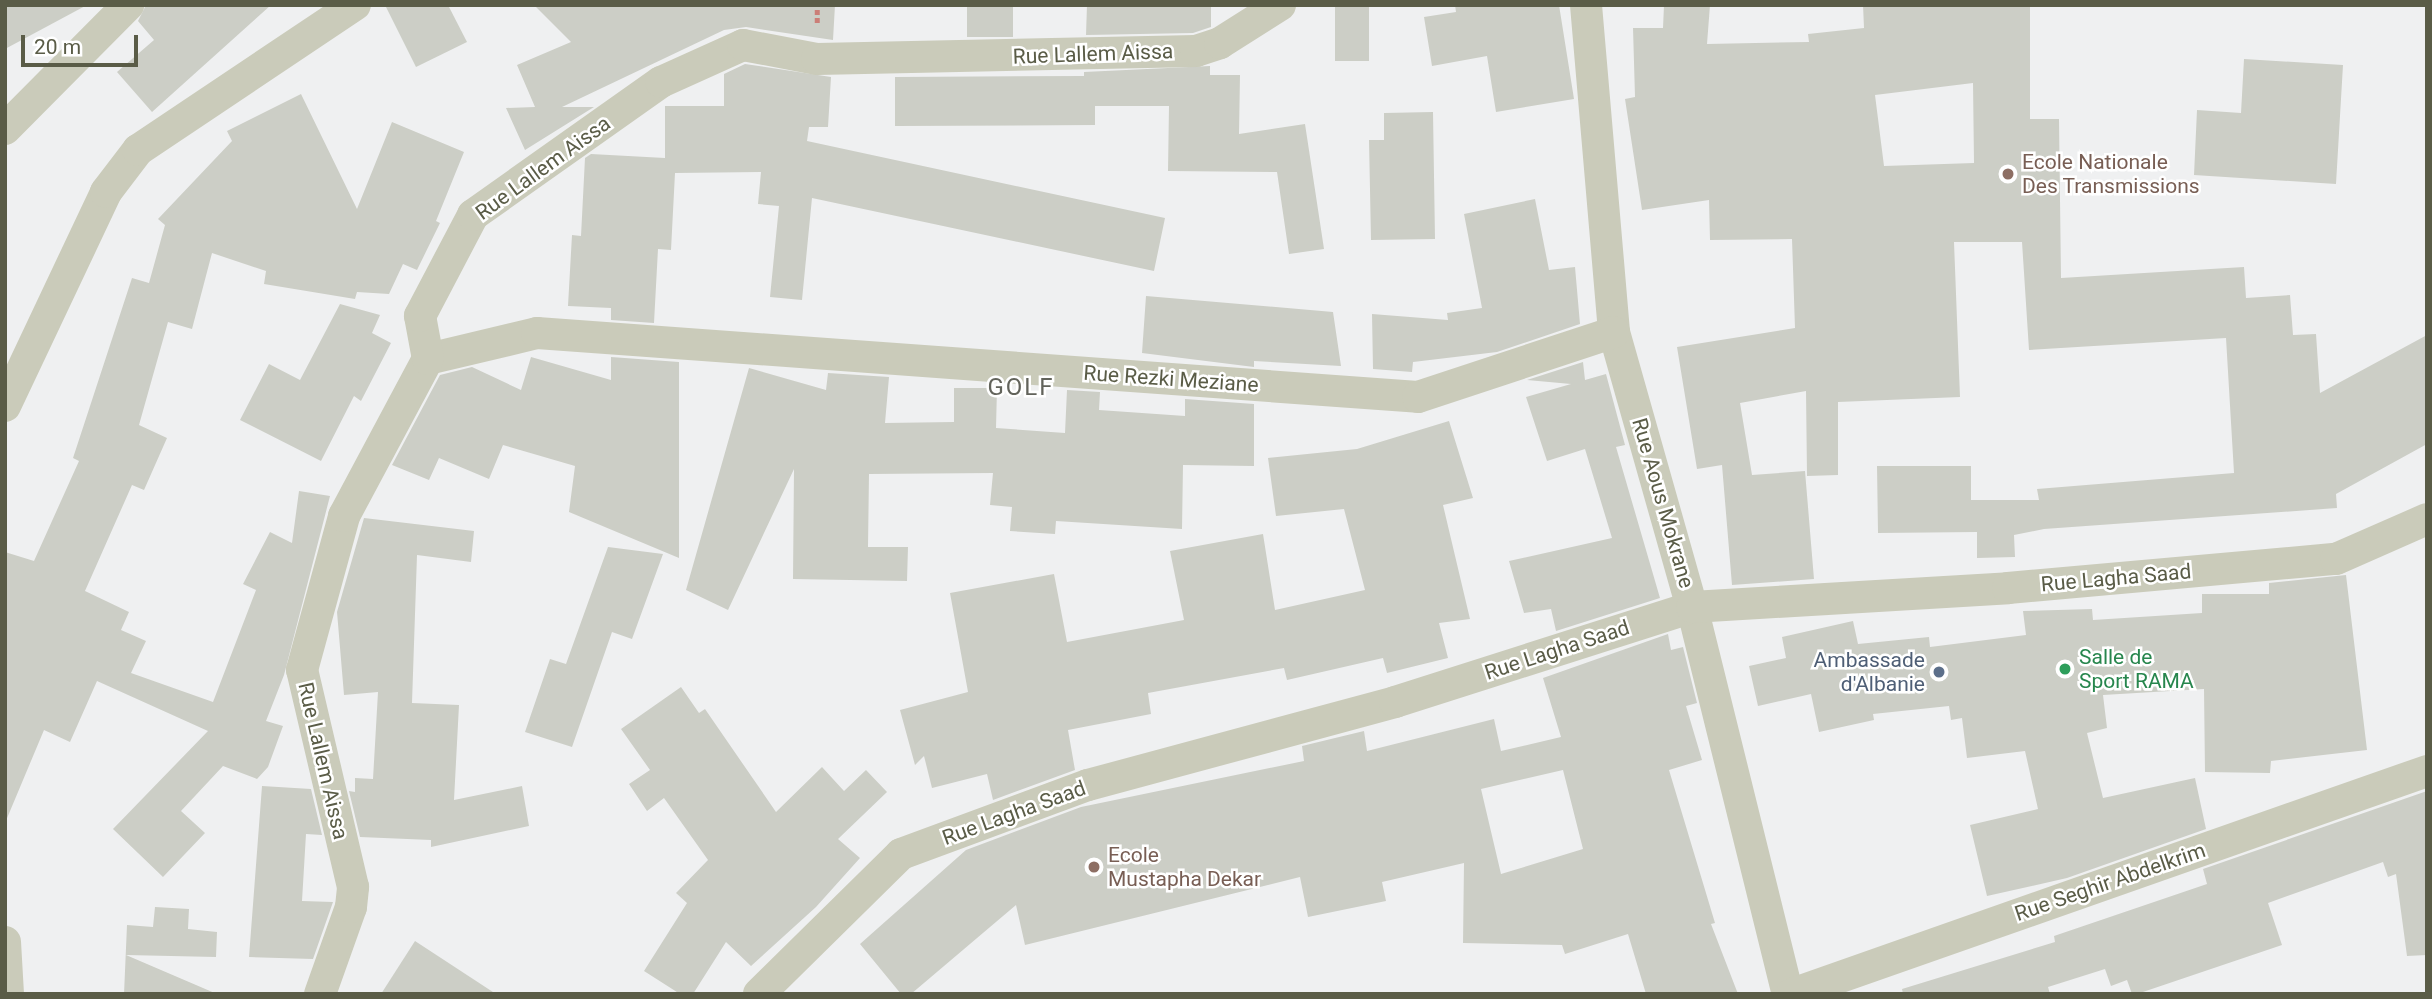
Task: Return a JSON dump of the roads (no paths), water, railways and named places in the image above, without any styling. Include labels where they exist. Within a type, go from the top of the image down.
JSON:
[{"type":"street","points":[[5,130],[128,5]]},
{"type":"street","points":[[5,406],[106,192],[138,150],[355,5]]},
{"type":"street","name":"Rue Lallem Aissa","points":[[320,994],[351,907],[353,887],[302,670],[344,516],[428,359],[420,316],[473,215],[662,82],[743,46],[817,59],[1196,51],[1220,43],[1280,5]]},
{"type":"street","name":"Rue Aous Mokrane","points":[[1586,5],[1614,332],[1692,607],[1790,994]]},
{"type":"street","name":"Rue Rezki Meziane","points":[[428,359],[537,333],[1418,397],[1614,332]]},
{"type":"street","name":"Rue Lagha Saad","points":[[759,994],[901,854],[1088,785],[1395,702],[1692,607],[2008,588],[2336,559],[2427,519]]},
{"type":"street","name":"Rue Seghir Abdelkrim","points":[[1790,994],[2427,771]]},
{"type":"street","points":[[5,942],[8,994]]},
{"type":"place","name":"Ecole Nationale Des Transmissions","points":[[2008,174]]},
{"type":"place","name":"Salle de Sport RAMA","points":[[2065,669]]},
{"type":"place","name":"Ambassade d'Albanie","points":[[1939,672]]},
{"type":"place","name":"Ecole Mustapha Dekar","points":[[1094,867]]},
{"type":"district","name":"GOLF","points":[[1021,388]]}]
